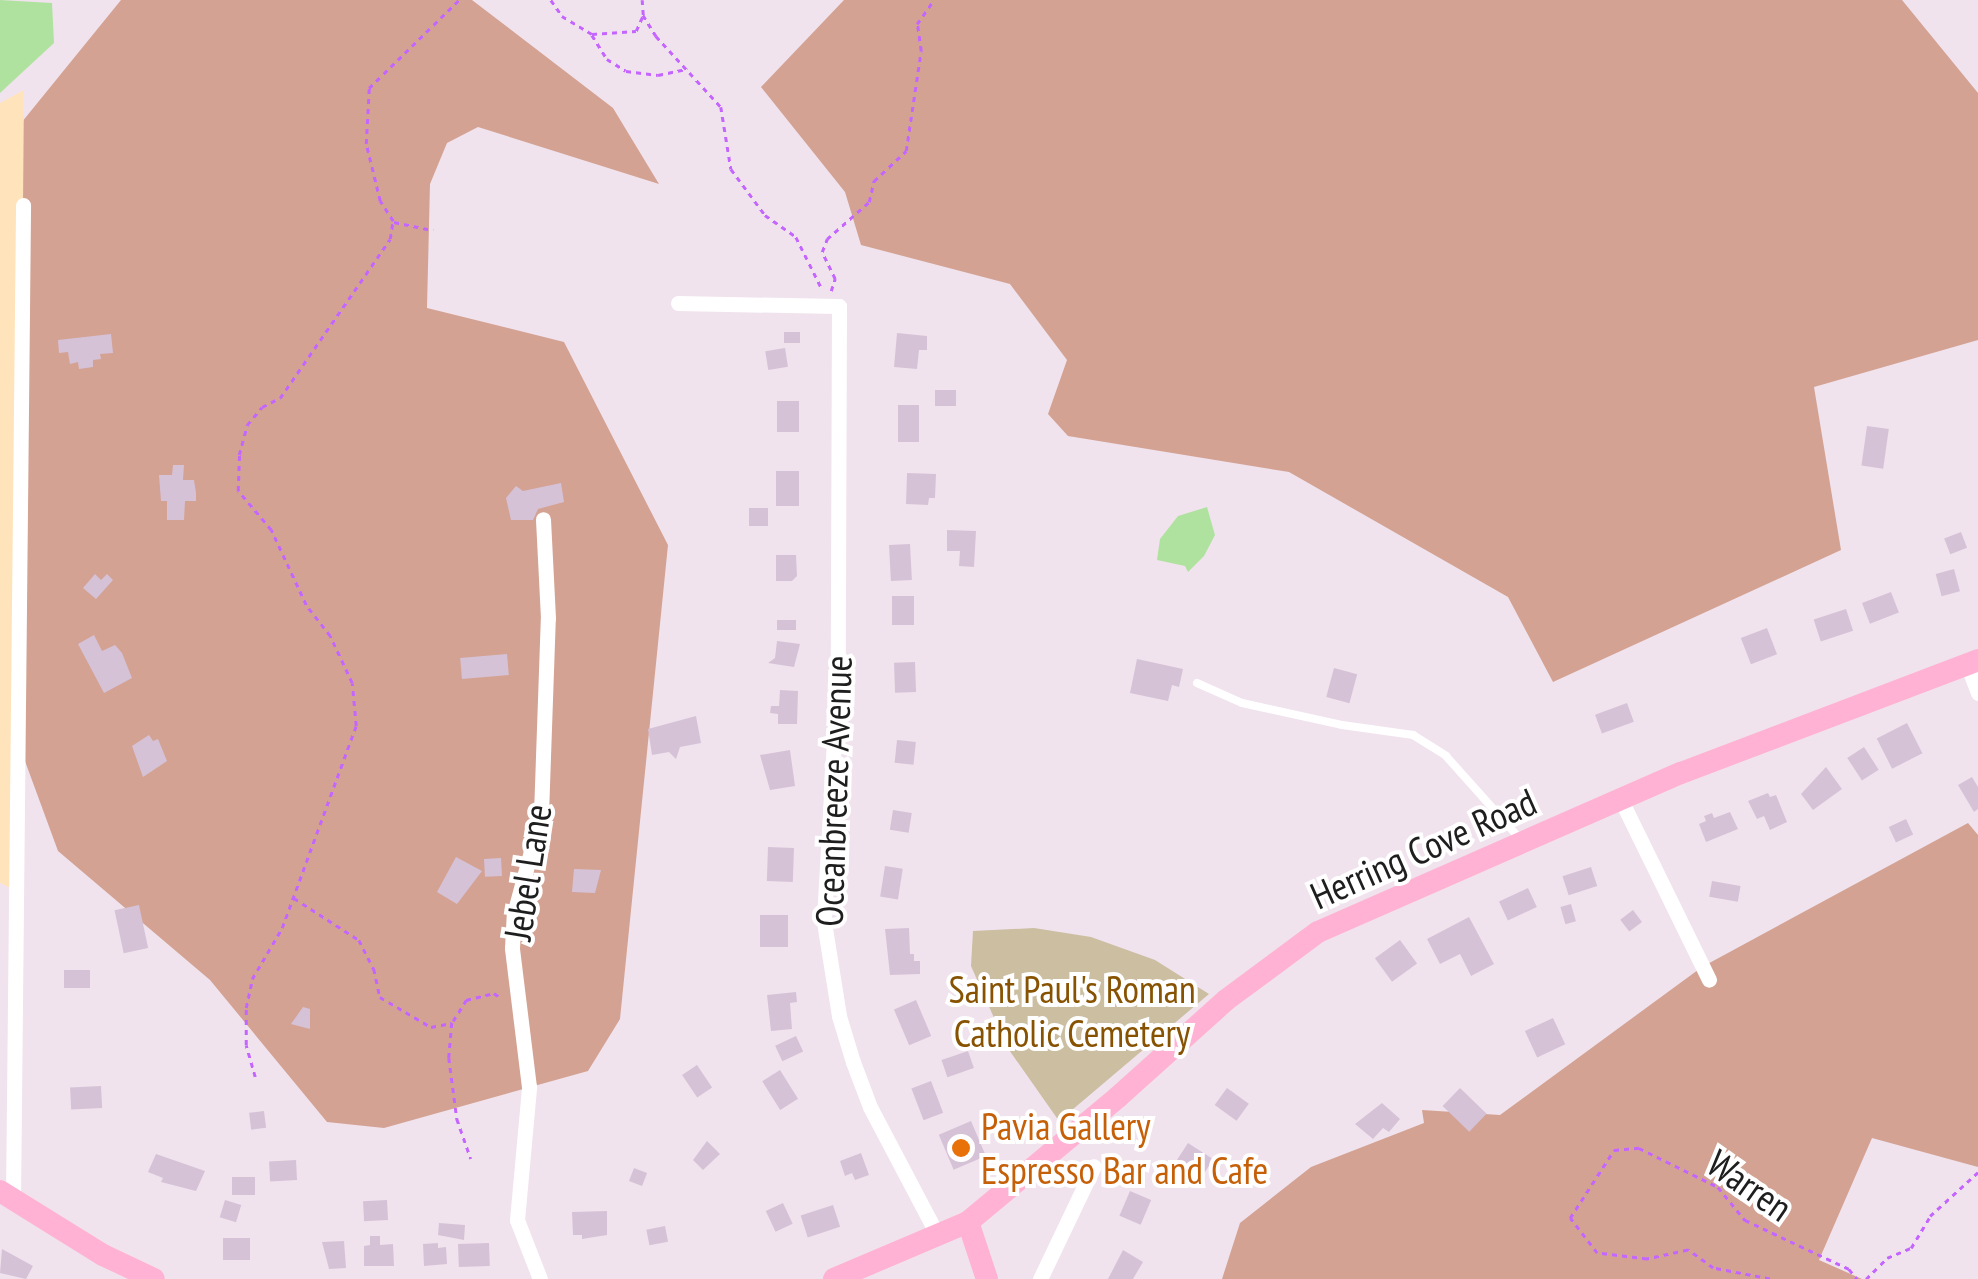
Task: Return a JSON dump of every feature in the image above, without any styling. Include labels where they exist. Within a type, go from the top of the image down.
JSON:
[{"type":"main road","name":"Herring Cove Road","points":[[834,1279],[968,1222],[1275,960],[1365,908],[1621,800],[1973,662]]},
{"type":"main road","points":[[6,1196],[103,1255],[154,1279]]},
{"type":"main road","points":[[968,1222],[987,1279]]},
{"type":"street","points":[[6,1196],[23,205]]},
{"type":"street","name":"Oceanbreeze Avenue","points":[[678,303],[838,306],[838,669],[824,922],[838,1016],[853,1062],[870,1107],[938,1236]]},
{"type":"street","name":"Jebel Lane","points":[[540,1279],[517,1220],[529,1087],[512,930],[541,814],[548,618],[542,519]]},
{"type":"street","points":[[1973,662],[1978,693]]},
{"type":"street","points":[[1621,800],[1710,980]]},
{"type":"street","points":[[1040,1279],[1094,1166]]},
{"type":"lane","points":[[1197,683],[1242,702],[1342,725],[1413,734],[1446,756],[1522,841]]},
{"type":"path","points":[[254,1077],[246,1045],[246,1008],[252,979],[282,928],[318,839],[356,726],[352,684],[330,636],[306,606],[272,530],[238,491],[239,455],[248,425],[262,407],[280,398],[390,239],[393,221],[380,201],[366,144],[370,88],[459,0]]},
{"type":"path","points":[[551,0],[562,16],[592,34],[607,59],[626,71],[658,74],[686,69]]},
{"type":"path","points":[[592,34],[636,31],[642,0]]},
{"type":"path","points":[[642,14],[721,107],[731,169],[765,216],[796,237],[829,297],[834,279],[822,252],[827,239],[868,202],[874,181],[906,151],[921,51],[917,24],[934,0]]},
{"type":"path","points":[[393,221],[433,230]]},
{"type":"path","points":[[292,897],[360,940],[380,997],[431,1027],[452,1022]]},
{"type":"path","points":[[471,1159],[457,1119],[449,1058],[452,1022],[466,1000],[494,993],[519,1009]]},
{"type":"path","name":"Warren","points":[[1770,1279],[1713,1268],[1688,1250],[1647,1259],[1597,1253],[1570,1218],[1614,1150],[1638,1148],[1718,1187],[1746,1220],[1850,1269],[1857,1279]]},
{"type":"path","points":[[1866,1279],[1888,1258],[1911,1248],[1930,1216],[1978,1172]]},
{"type":"shaded area","points":[[0,0],[52,3],[54,43],[0,93]]},
{"type":"shaded area","points":[[121,0],[472,0],[613,108],[659,184],[478,127],[447,143],[430,184],[427,308],[564,342],[668,545],[620,1019],[588,1071],[384,1128],[327,1122],[210,980],[58,851],[0,693],[0,149]]},
{"type":"shaded area","points":[[844,0],[1902,0],[1978,93],[1978,340],[1814,387],[1841,550],[1553,682],[1508,597],[1289,472],[1068,436],[1048,414],[1067,360],[1010,284],[861,245],[845,192],[761,87]]},
{"type":"shaded area","points":[[24,90],[17,891],[0,883],[0,103]]},
{"type":"shaded area","points":[[1207,507],[1215,535],[1204,556],[1188,572],[1185,566],[1157,560],[1160,539],[1178,516]]},
{"type":"shaded area","points":[[1968,823],[1978,835],[1978,1167],[1872,1138],[1819,1260],[1862,1279],[1222,1279],[1240,1223],[1311,1167],[1424,1123],[1422,1110],[1500,1115],[1702,967]]},
{"type":"green space","name":"Saint Paul's Roman Catholic Cemetery","points":[[1034,928],[1091,937],[1155,960],[1209,994],[1059,1121],[1007,1047],[971,966],[973,931]]},
{"type":"building","points":[[784,332],[800,332],[800,343],[784,343]]},
{"type":"building","points":[[897,333],[927,336],[927,350],[919,350],[917,369],[894,367]]},
{"type":"building","points":[[111,334],[113,353],[100,354],[101,359],[93,360],[93,367],[79,369],[78,362],[70,364],[68,352],[59,353],[58,340]]},
{"type":"building","points":[[785,348],[788,367],[768,370],[765,351]]},
{"type":"building","points":[[935,390],[956,390],[956,406],[935,406]]},
{"type":"building","points":[[777,401],[799,401],[799,432],[777,432]]},
{"type":"building","points":[[898,405],[919,405],[919,442],[898,442]]},
{"type":"building","points":[[1867,426],[1889,429],[1883,469],[1861,466]]},
{"type":"building","points":[[173,465],[184,465],[183,480],[194,480],[196,501],[185,501],[184,520],[167,520],[167,501],[161,501],[159,475],[172,475]]},
{"type":"building","points":[[776,471],[799,471],[799,506],[776,506]]},
{"type":"building","points":[[907,473],[936,474],[935,498],[929,498],[928,505],[906,504]]},
{"type":"building","points":[[561,483],[564,502],[538,509],[533,520],[511,520],[506,498],[516,486],[523,491]]},
{"type":"building","points":[[749,508],[768,508],[768,526],[749,526]]},
{"type":"building","points":[[947,530],[976,531],[974,567],[959,566],[960,551],[947,551]]},
{"type":"building","points":[[1961,532],[1967,548],[1950,554],[1944,538]]},
{"type":"building","points":[[910,544],[912,580],[891,581],[889,545]]},
{"type":"building","points":[[776,555],[796,555],[797,576],[792,581],[776,581]]},
{"type":"building","points":[[1954,569],[1960,591],[1942,596],[1936,574]]},
{"type":"building","points":[[95,574],[101,580],[107,574],[113,580],[96,599],[83,588]]},
{"type":"building","points":[[1891,592],[1899,613],[1870,624],[1862,603]]},
{"type":"building","points":[[892,596],[914,596],[914,625],[892,625]]},
{"type":"building","points":[[1846,609],[1853,631],[1821,641],[1814,620]]},
{"type":"building","points":[[777,620],[796,620],[796,630],[777,630]]},
{"type":"building","points":[[1767,628],[1777,654],[1751,664],[1741,638]]},
{"type":"building","points":[[94,635],[102,651],[115,645],[132,678],[104,693],[78,644]]},
{"type":"building","points":[[777,641],[800,644],[794,667],[768,663],[775,658]]},
{"type":"building","points":[[507,654],[509,675],[462,679],[460,658]]},
{"type":"building","points":[[1137,659],[1183,669],[1179,687],[1172,685],[1168,701],[1130,693]]},
{"type":"building","points":[[915,662],[916,692],[895,693],[894,663]]},
{"type":"building","points":[[1334,668],[1357,674],[1349,703],[1326,697]]},
{"type":"building","points":[[780,690],[798,691],[797,724],[778,724],[778,714],[770,713],[771,706],[779,706]]},
{"type":"building","points":[[1627,703],[1634,722],[1602,733],[1595,715]]},
{"type":"building","points":[[696,716],[701,743],[680,747],[676,759],[669,752],[652,755],[648,729]]},
{"type":"building","points":[[1907,723],[1922,753],[1892,769],[1877,738]]},
{"type":"building","points":[[149,735],[153,741],[158,739],[167,761],[143,777],[132,746]]},
{"type":"building","points":[[897,740],[916,742],[913,765],[895,763]]},
{"type":"building","points":[[1864,747],[1879,770],[1862,781],[1847,758]]},
{"type":"building","points":[[790,750],[795,786],[770,790],[760,755]]},
{"type":"building","points":[[1826,767],[1842,789],[1813,810],[1801,794]]},
{"type":"building","points":[[1972,777],[1978,787],[1978,809],[1974,812],[1958,785]]},
{"type":"building","points":[[1768,793],[1770,797],[1776,795],[1787,822],[1770,830],[1764,816],[1757,819],[1748,801]]},
{"type":"building","points":[[893,810],[912,813],[909,833],[890,830]]},
{"type":"building","points":[[1730,812],[1738,829],[1706,842],[1699,824],[1706,821],[1704,816],[1712,813],[1714,818]]},
{"type":"building","points":[[1906,819],[1913,834],[1896,842],[1889,827]]},
{"type":"building","points":[[768,847],[794,848],[793,882],[767,881]]},
{"type":"building","points":[[456,857],[482,871],[457,904],[437,892]]},
{"type":"building","points":[[501,858],[502,876],[485,877],[484,859]]},
{"type":"building","points":[[885,866],[903,869],[898,899],[880,897]]},
{"type":"building","points":[[1591,867],[1597,886],[1569,895],[1562,876]]},
{"type":"building","points":[[574,869],[601,870],[595,893],[572,892]]},
{"type":"building","points":[[1712,881],[1741,886],[1738,902],[1709,897]]},
{"type":"building","points":[[1528,888],[1537,907],[1508,921],[1499,902]]},
{"type":"building","points":[[1571,904],[1576,921],[1565,924],[1560,907]]},
{"type":"building","points":[[139,905],[148,948],[124,953],[115,910]]},
{"type":"building","points":[[1633,910],[1642,922],[1629,932],[1620,920]]},
{"type":"building","points":[[760,915],[788,915],[788,947],[760,947]]},
{"type":"building","points":[[1469,917],[1494,964],[1471,976],[1460,954],[1440,964],[1427,939]]},
{"type":"building","points":[[909,928],[910,954],[914,954],[914,961],[920,961],[920,974],[890,975],[885,929]]},
{"type":"building","points":[[1400,940],[1417,963],[1392,982],[1375,958]]},
{"type":"building","points":[[64,970],[90,970],[90,988],[64,988]]},
{"type":"building","points":[[796,992],[797,1002],[790,1003],[792,1029],[771,1031],[767,995]]},
{"type":"building","points":[[916,1000],[931,1036],[909,1045],[894,1009]]},
{"type":"building","points":[[303,1007],[310,1009],[310,1029],[291,1024]]},
{"type":"building","points":[[1553,1018],[1565,1044],[1537,1057],[1525,1031]]},
{"type":"building","points":[[796,1036],[803,1051],[782,1061],[775,1046]]},
{"type":"building","points":[[968,1051],[974,1068],[947,1077],[942,1060]]},
{"type":"building","points":[[697,1065],[712,1087],[697,1097],[682,1075]]},
{"type":"building","points":[[780,1070],[798,1099],[780,1110],[762,1081]]},
{"type":"building","points":[[931,1081],[943,1113],[924,1120],[911,1089]]},
{"type":"building","points":[[101,1086],[102,1108],[71,1110],[70,1088]]},
{"type":"building","points":[[1227,1088],[1249,1104],[1236,1121],[1215,1105]]},
{"type":"building","points":[[1460,1088],[1487,1114],[1469,1132],[1443,1106]]},
{"type":"building","points":[[1382,1103],[1400,1119],[1389,1132],[1383,1128],[1373,1139],[1355,1124]]},
{"type":"building","points":[[264,1111],[266,1128],[251,1130],[249,1113]]},
{"type":"building","points":[[971,1121],[986,1156],[954,1170],[939,1135]]},
{"type":"building","points":[[707,1141],[720,1154],[703,1170],[693,1160]]},
{"type":"building","points":[[1188,1143],[1213,1159],[1196,1186],[1171,1170]]},
{"type":"building","points":[[861,1153],[869,1175],[855,1180],[852,1173],[845,1176],[840,1161]]},
{"type":"building","points":[[156,1154],[205,1171],[196,1191],[161,1182],[163,1178],[148,1172]]},
{"type":"building","points":[[296,1160],[297,1180],[270,1181],[269,1161]]},
{"type":"building","points":[[634,1168],[647,1173],[642,1186],[629,1181]]},
{"type":"building","points":[[232,1177],[255,1177],[255,1195],[232,1195]]},
{"type":"building","points":[[1130,1191],[1151,1200],[1141,1225],[1119,1216]]},
{"type":"building","points":[[225,1200],[241,1205],[236,1222],[220,1217]]},
{"type":"building","points":[[387,1200],[388,1220],[364,1221],[363,1201]]},
{"type":"building","points":[[783,1203],[793,1224],[776,1232],[766,1211]]},
{"type":"building","points":[[833,1205],[840,1227],[808,1237],[801,1216]]},
{"type":"building","points":[[607,1211],[607,1235],[582,1239],[582,1235],[573,1235],[572,1212]]},
{"type":"building","points":[[439,1223],[465,1225],[464,1240],[438,1235]]},
{"type":"building","points":[[665,1226],[668,1242],[649,1245],[646,1230]]},
{"type":"building","points":[[370,1236],[380,1236],[380,1245],[393,1244],[394,1266],[364,1266],[364,1246],[370,1245]]},
{"type":"building","points":[[223,1238],[250,1238],[250,1260],[223,1260]]},
{"type":"building","points":[[344,1241],[346,1268],[329,1269],[322,1242]]},
{"type":"building","points":[[438,1243],[438,1248],[446,1247],[447,1264],[424,1266],[423,1244]]},
{"type":"building","points":[[489,1243],[490,1266],[459,1267],[458,1244]]},
{"type":"building","points":[[2,1249],[33,1266],[26,1279],[0,1273]]},
{"type":"building","points":[[1123,1250],[1143,1262],[1133,1279],[1108,1279]]},
{"type":"place","name":"Pavia Gallery Espresso Bar and Cafe","points":[[961,1148]]}]
